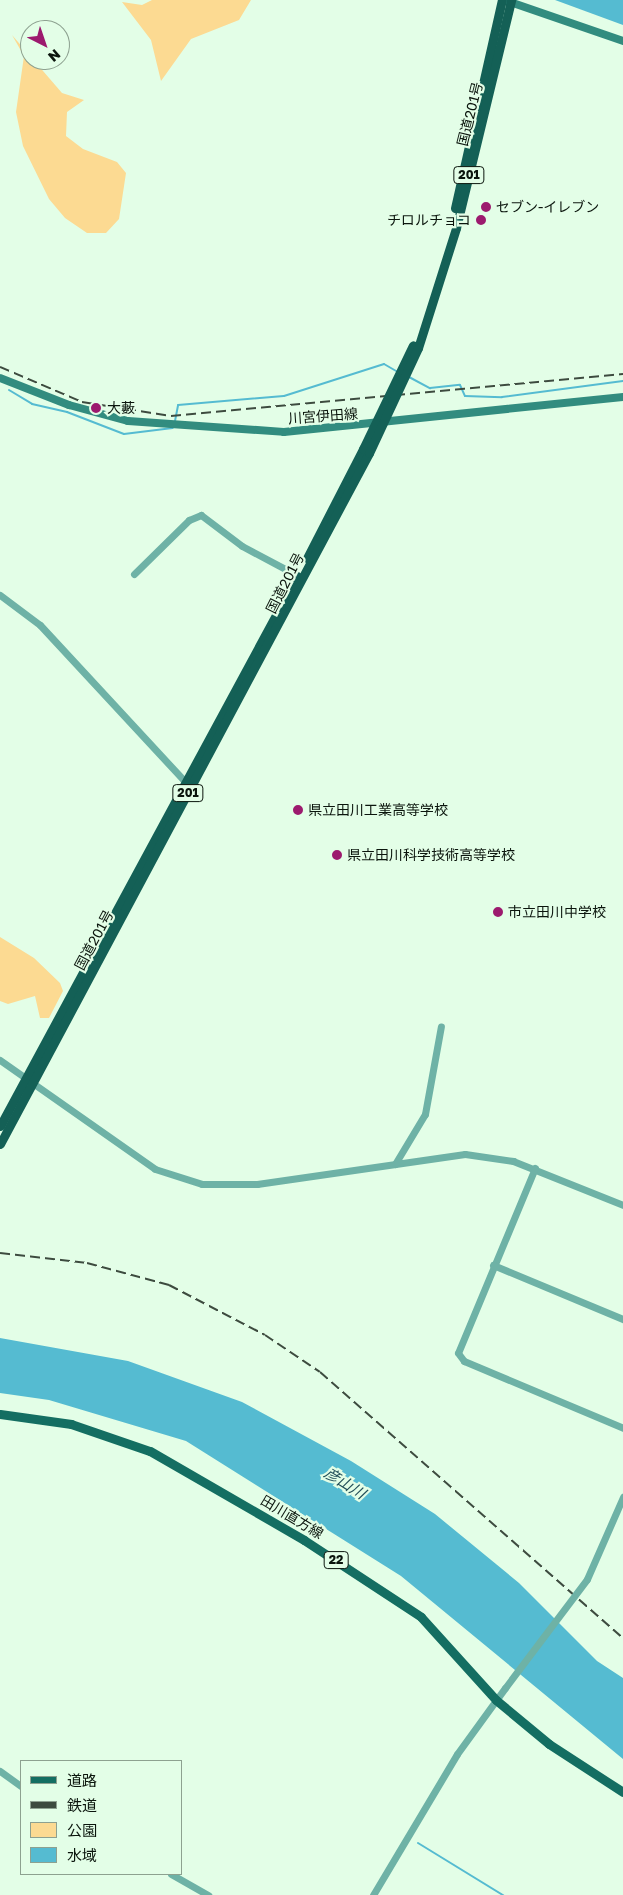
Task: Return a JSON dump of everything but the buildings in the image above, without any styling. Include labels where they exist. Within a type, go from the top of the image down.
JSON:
[{"type":"highway","name":"国道201号","points":[[0,1144],[3,1129],[366,451],[415,347],[450,226],[507,0]]},
{"type":"main road","points":[[507,0],[623,41]]},
{"type":"main road","name":"川宮伊田線","points":[[0,378],[69,405],[128,420],[284,432],[623,397]]},
{"type":"main road","name":"田川直方線","points":[[0,1414],[108,1434],[150,1451],[213,1487],[407,1607],[496,1700],[549,1744],[623,1792]]},
{"type":"street","points":[[134,574],[189,520],[201,515],[242,546],[289,571]]},
{"type":"street","points":[[0,595],[40,625],[188,786]]},
{"type":"street","points":[[395,1164],[425,1114],[441,1026]]},
{"type":"street","points":[[0,1060],[155,1168],[202,1184],[244,1186],[465,1154],[535,1168],[623,1205]]},
{"type":"street","points":[[535,1168],[463,1335],[460,1357],[623,1428]]},
{"type":"street","points":[[493,1265],[623,1319]]},
{"type":"street","points":[[373,1895],[457,1754],[588,1579],[623,1497]]},
{"type":"street","points":[[0,1771],[20,1785]]},
{"type":"street","points":[[173,1875],[208,1895]]},
{"type":"green space","points":[[152,0],[251,0],[239,20],[191,39],[161,81],[151,40],[122,2],[142,5]]},
{"type":"green space","points":[[12,35],[20,44],[20,49]]},
{"type":"green space","points":[[22,70],[42,70],[62,93],[84,100],[67,112],[66,136],[83,149],[117,162],[126,173],[119,219],[106,233],[87,233],[65,218],[49,199],[23,146],[16,112]]},
{"type":"green space","points":[[0,937],[34,958],[60,983],[63,991],[49,1018],[40,1018],[35,996],[8,1004],[0,1001]]},
{"type":"water","points":[[555,0],[623,0],[623,25]]},
{"type":"water","name":"彦山川","points":[[0,1338],[128,1361],[242,1402],[351,1461],[435,1514],[519,1583],[597,1661],[623,1678],[623,1759],[401,1576],[186,1441],[49,1400],[0,1393]]},
{"type":"waterway","points":[[175,421],[178,405],[284,396],[384,364],[398,372]]},
{"type":"waterway","points":[[409,377],[430,388],[460,385],[465,396],[502,397],[623,381]]},
{"type":"waterway","points":[[9,390],[32,404],[67,412],[124,434],[173,428]]},
{"type":"waterway","points":[[418,1843],[503,1895]]},
{"type":"railway","points":[[0,367],[82,402],[171,416],[623,374]]},
{"type":"railway","points":[[0,1253],[87,1263],[169,1285],[265,1335],[320,1372],[623,1638]]},
{"type":"place","name":"セブン-イレブン","points":[[486,207]]},
{"type":"place","name":"チロルチョコ","points":[[481,220]]},
{"type":"place","name":"大藪","points":[[96,408]]},
{"type":"place","name":"県立田川工業高等学校","points":[[298,810]]},
{"type":"place","name":"県立田川科学技術高等学校","points":[[337,855]]},
{"type":"place","name":"市立田川中学校","points":[[498,912]]}]
